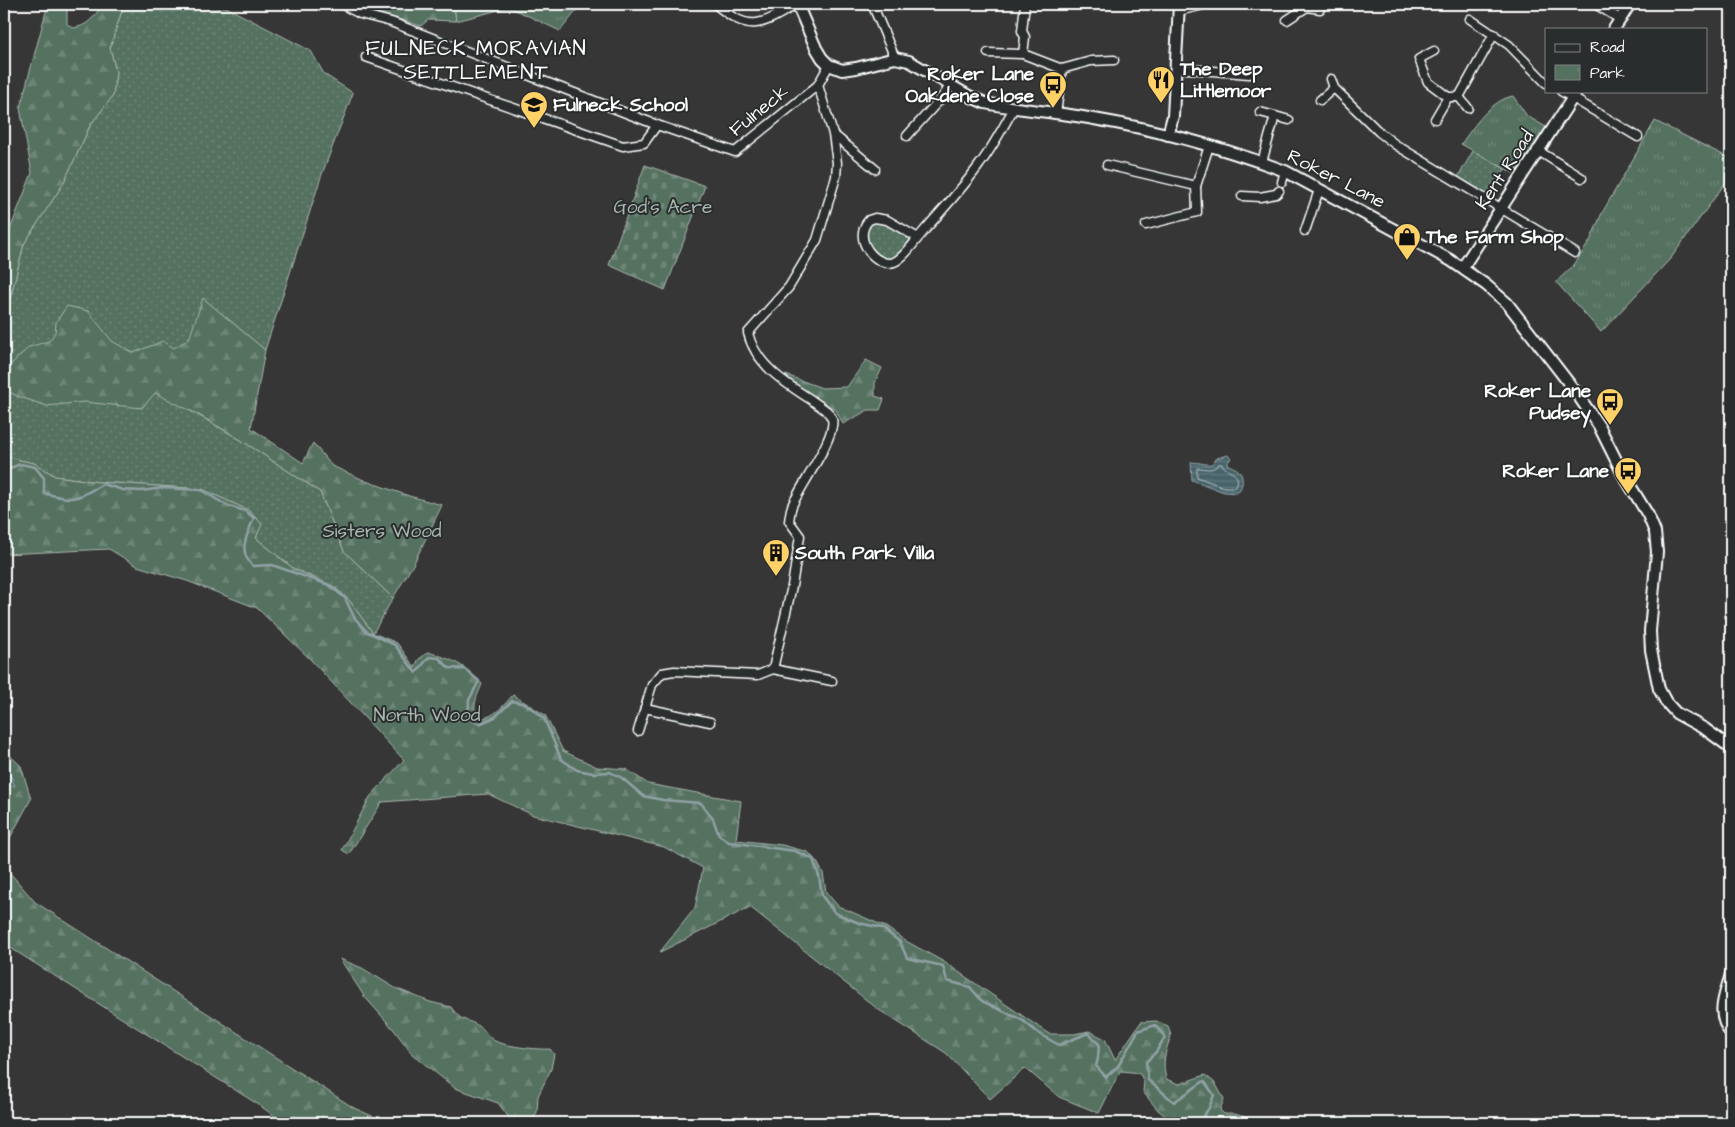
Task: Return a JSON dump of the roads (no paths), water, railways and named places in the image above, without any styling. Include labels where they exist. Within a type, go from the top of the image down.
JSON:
[{"type":"street","name":"Fulneck","points":[[341,4],[360,14],[391,22],[735,152],[818,85],[829,65]]},
{"type":"street","points":[[715,4],[732,18],[753,24],[767,20],[797,4],[822,58],[829,65],[842,70],[895,58],[872,4]]},
{"type":"street","points":[[1023,54],[1025,36],[1022,30],[1025,4]]},
{"type":"street","points":[[1168,135],[1173,116],[1178,7],[1208,4]]},
{"type":"street","points":[[1595,4],[1620,19]]},
{"type":"street","points":[[1615,28],[1630,4]]},
{"type":"street","points":[[1287,20],[1306,5],[1320,10]]},
{"type":"street","points":[[1470,18],[1509,45],[1545,82]]},
{"type":"street","points":[[1459,97],[1494,34]]},
{"type":"street","points":[[1434,51],[1418,59],[1428,82],[1448,97],[1459,97]]},
{"type":"street","points":[[988,53],[1023,54],[1062,69],[1091,61],[1114,60]]},
{"type":"street","points":[[366,58],[622,146],[644,143],[657,124]]},
{"type":"street","name":"Roker Lane","points":[[895,58],[909,61],[985,103],[1114,122],[1209,146],[1262,162],[1285,171],[1463,267],[1506,303],[1575,391],[1599,426],[1623,474],[1648,515],[1655,532],[1657,552],[1650,631],[1652,657],[1659,689],[1666,702],[1676,713],[1705,729],[1731,748]]},
{"type":"street","points":[[1176,68],[1249,74]]},
{"type":"street","points":[[1056,114],[1062,69]]},
{"type":"street","points":[[1330,79],[1334,88],[1379,132],[1396,145],[1575,253]]},
{"type":"street","points":[[773,669],[792,586],[800,536],[790,521],[791,508],[828,439],[832,420],[826,410],[780,379],[766,365],[751,344],[748,333],[790,287],[817,240],[836,177],[837,163],[833,134],[818,85]]},
{"type":"street","points":[[907,136],[944,95],[950,85]]},
{"type":"street","points":[[1320,100],[1334,88]]},
{"type":"street","points":[[1575,95],[1638,137]]},
{"type":"street","name":"Kent Road","points":[[1463,267],[1575,95]]},
{"type":"street","points":[[1435,119],[1448,97]]},
{"type":"street","points":[[1459,97],[1468,108]]},
{"type":"street","points":[[918,238],[881,218],[869,220],[862,229],[861,234],[865,246],[883,263],[888,264],[898,260],[918,238],[980,164],[1014,108]]},
{"type":"street","points":[[1260,112],[1289,120]]},
{"type":"street","points":[[1262,162],[1275,116]]},
{"type":"street","points":[[833,134],[875,169]]},
{"type":"street","points":[[1146,225],[1197,212],[1196,186],[1209,146]]},
{"type":"street","points":[[1538,150],[1582,178]]},
{"type":"street","points":[[1107,165],[1196,186]]},
{"type":"street","points":[[1282,182],[1285,171]]},
{"type":"street","points":[[1304,231],[1319,190]]},
{"type":"street","points":[[1242,196],[1260,197],[1276,194],[1279,191]]},
{"type":"street","points":[[638,732],[652,685],[662,673],[674,671],[758,675],[773,669],[832,681]]},
{"type":"street","points":[[645,708],[710,722]]},
{"type":"street","points":[[1731,974],[1723,1002],[1722,1015],[1731,1034]]},
{"type":"water","points":[[1228,455],[1231,458],[1227,464],[1237,469],[1242,476],[1242,485],[1237,493],[1224,492],[1192,480],[1191,462],[1212,464],[1217,458]]},
{"type":"water","points":[[4,770],[12,778],[15,786],[4,785]]},
{"type":"waterway","points":[[4,471],[20,464],[35,467],[44,478],[44,493],[62,498],[81,496],[103,484],[123,490],[141,491],[163,488],[201,490],[226,505],[245,511],[254,518],[246,537],[244,549],[248,561],[253,566],[272,565],[329,585],[345,598],[354,617],[366,631],[395,645],[416,673],[429,657],[439,658],[449,668],[465,669],[479,681],[469,700],[468,718],[479,724],[495,717],[512,701],[526,704],[544,718],[561,759],[577,770],[593,773],[610,772],[622,778],[643,796],[663,800],[701,803],[713,819],[719,835],[729,842],[795,851],[813,859],[819,876],[822,896],[835,913],[859,923],[882,928],[900,942],[907,958],[943,966],[947,981],[970,987],[982,1001],[1022,1020],[1041,1035],[1059,1045],[1088,1033],[1099,1044],[1096,1066],[1106,1077],[1118,1066],[1138,1031],[1155,1025],[1165,1037],[1156,1052],[1146,1062],[1148,1080],[1174,1102],[1204,1081],[1214,1095],[1209,1108],[1200,1121],[1202,1123]]},
{"type":"place","name":"The Deep Littlemoor","points":[[1161,104]]},
{"type":"place","name":"Roker Lane Oakdene Close","points":[[1053,109]]},
{"type":"place","name":"Fulneck School","points":[[534,129]]},
{"type":"place","name":"The Farm Shop","points":[[1407,261]]},
{"type":"place","name":"Roker Lane Pudsey","points":[[1610,426]]},
{"type":"place","name":"Roker Lane","points":[[1628,495]]},
{"type":"place","name":"South Park Villa","points":[[776,577]]},
{"type":"district","name":"FULNECK MORAVIAN SETTLEMENT","points":[[476,60]]},
{"type":"park label","name":"God's Acre","points":[[663,207]]},
{"type":"park label","name":"Sisters Wood","points":[[382,531]]},
{"type":"park label","name":"North Wood","points":[[427,715]]}]
